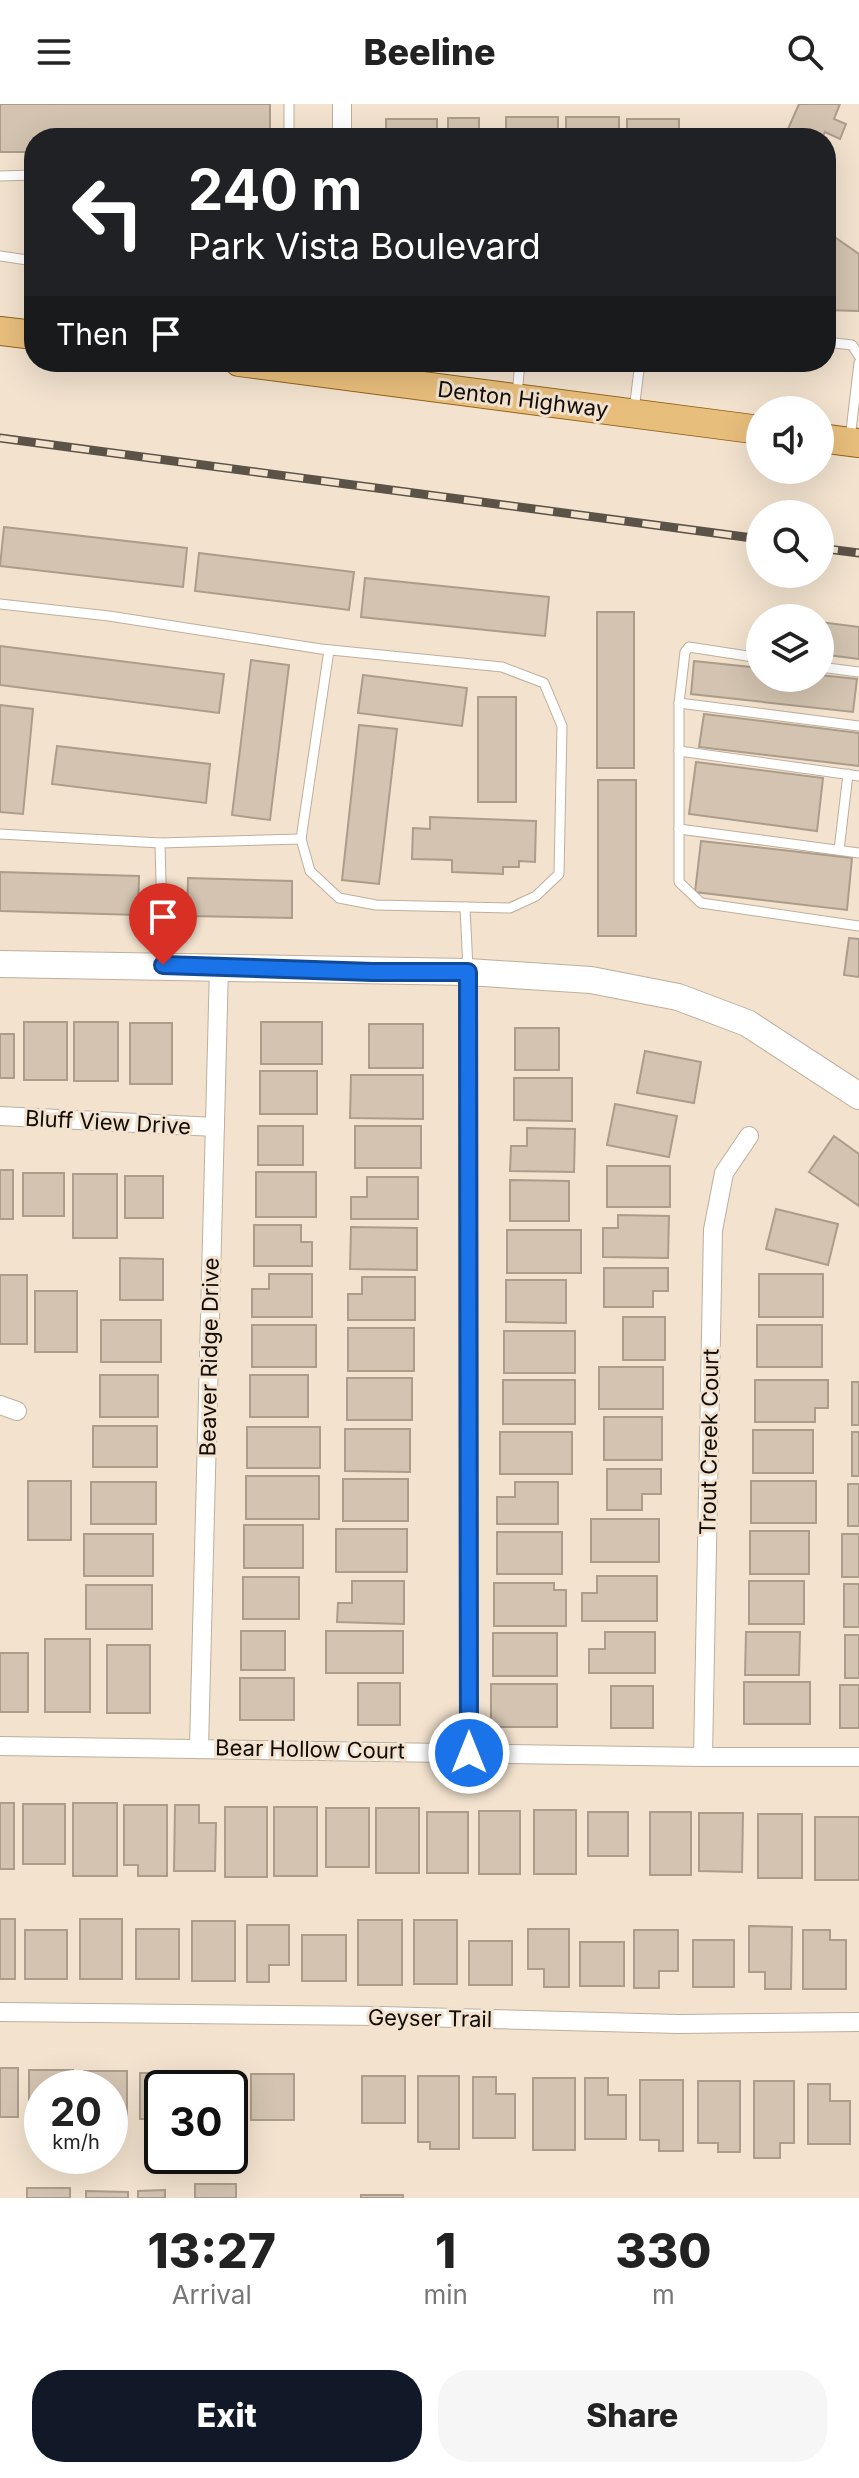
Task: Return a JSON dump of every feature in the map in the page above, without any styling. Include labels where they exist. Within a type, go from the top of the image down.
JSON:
[{"type":"main road","points":[[0,331],[24,334]]},
{"type":"main road","name":"Denton Highway","points":[[404,373],[517,398],[746,428]]},
{"type":"main road","points":[[834,440],[854,442]]},
{"type":"street","points":[[342,104],[342,128]]},
{"type":"street","points":[[0,964],[468,972],[591,980],[678,997],[747,1023],[859,1096]]},
{"type":"street","name":"Beaver Ridge Drive","points":[[199,1747],[219,966]]},
{"type":"street","points":[[468,972],[469,1753]]},
{"type":"street","name":"Bluff View Drive","points":[[0,1116],[215,1127]]},
{"type":"street","name":"Trout Creek Court","points":[[703,1757],[713,1230],[724,1173],[749,1136]]},
{"type":"street","name":"Bear Hollow Court","points":[[0,1746],[859,1757]]},
{"type":"street","name":"Geyser Trail","points":[[0,2012],[381,2016],[678,2024],[859,2022]]},
{"type":"lane","points":[[289,104],[289,128]]},
{"type":"lane","points":[[0,176],[24,175]]},
{"type":"lane","points":[[0,256],[24,260]]},
{"type":"lane","points":[[836,343],[852,345],[859,356]]},
{"type":"lane","points":[[854,442],[859,363]]},
{"type":"lane","points":[[517,398],[519,372]]},
{"type":"lane","points":[[633,414],[639,372]]},
{"type":"lane","points":[[0,604],[109,616],[329,650],[502,667],[544,683],[562,726],[559,874],[536,896],[510,908],[376,905],[339,898],[310,871],[301,839],[329,650]]},
{"type":"lane","points":[[746,656],[689,647],[685,652],[679,703],[679,882],[701,903],[859,926]]},
{"type":"lane","points":[[834,669],[859,672]]},
{"type":"lane","points":[[679,703],[859,726]]},
{"type":"lane","points":[[679,751],[859,776]]},
{"type":"lane","points":[[839,850],[848,774]]},
{"type":"lane","points":[[679,829],[859,853]]},
{"type":"lane","points":[[0,834],[160,843],[301,839]]},
{"type":"lane","points":[[160,843],[163,965]]},
{"type":"lane","points":[[465,907],[468,972]]},
{"type":"building","points":[[0,104],[270,104],[270,128],[24,128],[24,152],[0,152]]},
{"type":"building","points":[[799,104],[840,104],[834,119],[846,124],[840,139],[836,137],[836,128],[788,128]]},
{"type":"building","points":[[506,117],[558,117],[558,128],[506,128]]},
{"type":"building","points":[[566,117],[619,117],[619,128],[566,128]]},
{"type":"building","points":[[448,118],[479,118],[479,128],[448,128]]},
{"type":"building","points":[[386,119],[437,119],[437,128],[386,128]]},
{"type":"building","points":[[627,119],[679,119],[679,128],[627,128]]},
{"type":"building","points":[[836,238],[859,254],[859,311],[836,310]]},
{"type":"building","points":[[4,527],[187,548],[183,587],[0,566]]},
{"type":"building","points":[[199,553],[354,572],[349,610],[195,591]]},
{"type":"building","points":[[365,578],[549,597],[545,636],[361,617]]},
{"type":"building","points":[[597,612],[634,612],[634,768],[597,768]]},
{"type":"building","points":[[834,624],[859,627],[859,659],[834,656]]},
{"type":"building","points":[[0,646],[224,674],[219,713],[0,685]]},
{"type":"building","points":[[251,660],[289,665],[270,820],[232,815]]},
{"type":"building","points":[[694,661],[746,667],[746,692],[834,692],[834,677],[857,679],[853,712],[691,694]]},
{"type":"building","points":[[363,675],[467,688],[462,726],[358,713]]},
{"type":"building","points":[[478,697],[516,697],[516,802],[478,802]]},
{"type":"building","points":[[0,705],[33,709],[23,814],[0,812]]},
{"type":"building","points":[[704,714],[859,733],[859,766],[699,747]]},
{"type":"building","points":[[359,725],[397,729],[379,884],[342,880]]},
{"type":"building","points":[[57,746],[210,764],[206,803],[52,784]]},
{"type":"building","points":[[696,762],[823,778],[817,831],[689,814]]},
{"type":"building","points":[[598,780],[636,780],[636,936],[598,936]]},
{"type":"building","points":[[430,817],[536,821],[535,862],[519,861],[519,867],[503,867],[503,874],[452,872],[452,860],[412,859],[413,828],[430,829]]},
{"type":"building","points":[[701,841],[852,858],[847,910],[695,892]]},
{"type":"building","points":[[0,872],[139,876],[138,915],[0,911]]},
{"type":"building","points":[[188,878],[292,881],[292,918],[187,916]]},
{"type":"building","points":[[849,938],[859,939],[859,977],[844,975]]},
{"type":"building","points":[[24,1022],[67,1022],[67,1080],[24,1080]]},
{"type":"building","points":[[74,1022],[118,1022],[118,1081],[74,1081]]},
{"type":"building","points":[[261,1022],[322,1022],[322,1064],[261,1064]]},
{"type":"building","points":[[130,1023],[172,1023],[172,1084],[130,1084]]},
{"type":"building","points":[[369,1024],[423,1024],[423,1068],[369,1068]]},
{"type":"building","points":[[515,1028],[559,1028],[559,1070],[515,1070]]},
{"type":"building","points":[[0,1034],[14,1034],[14,1078],[0,1078]]},
{"type":"building","points":[[645,1051],[701,1062],[694,1103],[637,1093]]},
{"type":"building","points":[[260,1071],[317,1071],[317,1114],[260,1114]]},
{"type":"building","points":[[351,1075],[423,1075],[423,1119],[350,1118]]},
{"type":"building","points":[[514,1078],[572,1078],[572,1121],[514,1120]]},
{"type":"building","points":[[615,1104],[677,1116],[669,1157],[607,1145]]},
{"type":"building","points":[[258,1126],[303,1126],[303,1165],[258,1165]]},
{"type":"building","points":[[355,1126],[421,1126],[421,1168],[355,1168]]},
{"type":"building","points":[[527,1128],[575,1129],[574,1172],[510,1171],[511,1146],[527,1146]]},
{"type":"building","points":[[834,1136],[859,1154],[859,1206],[809,1172]]},
{"type":"building","points":[[607,1166],[670,1166],[670,1207],[607,1207]]},
{"type":"building","points":[[0,1170],[13,1170],[13,1219],[0,1219]]},
{"type":"building","points":[[256,1172],[316,1172],[316,1217],[256,1217]]},
{"type":"building","points":[[23,1173],[64,1173],[64,1216],[23,1216]]},
{"type":"building","points":[[73,1174],[117,1174],[117,1238],[73,1238]]},
{"type":"building","points":[[125,1176],[163,1176],[163,1218],[125,1218]]},
{"type":"building","points":[[367,1177],[418,1177],[418,1219],[351,1219],[351,1197],[367,1197]]},
{"type":"building","points":[[510,1180],[569,1181],[569,1221],[510,1221]]},
{"type":"building","points":[[776,1209],[838,1224],[828,1265],[766,1249]]},
{"type":"building","points":[[618,1215],[669,1216],[668,1258],[603,1257],[603,1228],[618,1228]]},
{"type":"building","points":[[254,1225],[301,1225],[301,1242],[312,1242],[312,1266],[254,1266]]},
{"type":"building","points":[[351,1227],[417,1228],[417,1270],[350,1269]]},
{"type":"building","points":[[507,1230],[581,1230],[581,1273],[507,1273]]},
{"type":"building","points":[[120,1258],[163,1259],[163,1300],[120,1300]]},
{"type":"building","points":[[604,1268],[668,1268],[668,1291],[653,1291],[653,1307],[604,1307]]},
{"type":"building","points":[[269,1274],[312,1274],[312,1317],[252,1317],[252,1289],[269,1289]]},
{"type":"building","points":[[759,1274],[823,1274],[823,1317],[759,1317]]},
{"type":"building","points":[[0,1275],[27,1275],[27,1344],[0,1344]]},
{"type":"building","points":[[362,1277],[415,1277],[415,1320],[348,1320],[348,1294],[362,1294]]},
{"type":"building","points":[[506,1280],[566,1280],[566,1323],[506,1322]]},
{"type":"building","points":[[35,1291],[77,1291],[77,1352],[35,1352]]},
{"type":"building","points":[[623,1317],[665,1317],[665,1360],[623,1360]]},
{"type":"building","points":[[101,1320],[161,1320],[161,1362],[101,1362]]},
{"type":"building","points":[[252,1325],[316,1325],[316,1367],[252,1367]]},
{"type":"building","points":[[757,1325],[822,1325],[822,1367],[757,1367]]},
{"type":"building","points":[[348,1328],[414,1328],[414,1371],[348,1371]]},
{"type":"building","points":[[504,1331],[575,1331],[575,1373],[504,1373]]},
{"type":"building","points":[[599,1367],[663,1367],[663,1409],[599,1409]]},
{"type":"building","points":[[100,1375],[158,1375],[158,1417],[100,1417]]},
{"type":"building","points":[[250,1375],[308,1375],[308,1417],[250,1417]]},
{"type":"building","points":[[347,1378],[412,1378],[412,1420],[347,1420]]},
{"type":"building","points":[[503,1380],[575,1380],[575,1424],[503,1424]]},
{"type":"building","points":[[755,1380],[828,1380],[828,1408],[815,1408],[815,1422],[755,1422]]},
{"type":"building","points":[[852,1382],[859,1382],[859,1425],[852,1425]]},
{"type":"building","points":[[604,1417],[662,1417],[662,1460],[604,1460]]},
{"type":"building","points":[[93,1426],[157,1426],[157,1467],[93,1467]]},
{"type":"building","points":[[247,1427],[320,1427],[320,1468],[247,1468]]},
{"type":"building","points":[[345,1429],[410,1429],[410,1472],[345,1471]]},
{"type":"building","points":[[753,1430],[813,1430],[813,1473],[753,1473]]},
{"type":"building","points":[[500,1432],[572,1432],[572,1474],[500,1474]]},
{"type":"building","points":[[852,1432],[859,1432],[859,1476],[852,1476]]},
{"type":"building","points":[[607,1469],[661,1469],[661,1494],[642,1494],[642,1510],[607,1510]]},
{"type":"building","points":[[246,1476],[319,1476],[319,1519],[246,1519]]},
{"type":"building","points":[[343,1479],[408,1479],[408,1521],[343,1521]]},
{"type":"building","points":[[28,1481],[71,1481],[71,1540],[28,1540]]},
{"type":"building","points":[[751,1481],[816,1481],[816,1523],[751,1523]]},
{"type":"building","points":[[91,1482],[156,1482],[156,1524],[91,1524]]},
{"type":"building","points":[[515,1482],[558,1482],[558,1524],[497,1524],[497,1497],[515,1497]]},
{"type":"building","points":[[848,1484],[859,1484],[859,1526],[848,1526]]},
{"type":"building","points":[[591,1519],[659,1519],[659,1562],[591,1562]]},
{"type":"building","points":[[244,1525],[303,1525],[303,1568],[244,1568]]},
{"type":"building","points":[[336,1529],[407,1529],[407,1572],[336,1572]]},
{"type":"building","points":[[750,1531],[809,1531],[809,1574],[750,1574]]},
{"type":"building","points":[[497,1532],[562,1532],[562,1574],[497,1574]]},
{"type":"building","points":[[84,1534],[153,1534],[153,1576],[84,1576]]},
{"type":"building","points":[[842,1534],[859,1534],[859,1577],[842,1577]]},
{"type":"building","points":[[597,1576],[657,1576],[657,1621],[582,1621],[582,1593],[597,1593]]},
{"type":"building","points":[[243,1577],[299,1577],[299,1619],[243,1619]]},
{"type":"building","points":[[352,1581],[404,1581],[404,1624],[337,1622],[338,1603],[352,1603]]},
{"type":"building","points":[[749,1581],[804,1581],[804,1624],[749,1624]]},
{"type":"building","points":[[494,1583],[554,1583],[554,1590],[566,1590],[566,1626],[494,1626]]},
{"type":"building","points":[[844,1584],[859,1584],[859,1627],[844,1627]]},
{"type":"building","points":[[86,1585],[152,1585],[152,1629],[86,1629]]},
{"type":"building","points":[[241,1631],[285,1631],[285,1670],[241,1670]]},
{"type":"building","points":[[326,1631],[403,1631],[403,1673],[326,1673]]},
{"type":"building","points":[[605,1632],[655,1632],[655,1673],[589,1673],[589,1649],[605,1649]]},
{"type":"building","points":[[746,1632],[800,1632],[799,1675],[745,1675]]},
{"type":"building","points":[[493,1633],[557,1633],[557,1676],[493,1676]]},
{"type":"building","points":[[845,1635],[859,1635],[859,1678],[845,1678]]},
{"type":"building","points":[[45,1639],[90,1639],[90,1712],[45,1712]]},
{"type":"building","points":[[107,1645],[150,1645],[150,1713],[107,1713]]},
{"type":"building","points":[[0,1653],[28,1653],[28,1712],[0,1712]]},
{"type":"building","points":[[240,1678],[294,1678],[294,1720],[240,1720]]},
{"type":"building","points":[[744,1682],[810,1682],[810,1724],[744,1724]]},
{"type":"building","points":[[358,1683],[400,1683],[400,1725],[358,1725]]},
{"type":"building","points":[[491,1684],[557,1684],[557,1727],[491,1727]]},
{"type":"building","points":[[840,1685],[859,1685],[859,1728],[840,1728]]},
{"type":"building","points":[[611,1686],[653,1686],[653,1728],[611,1728]]},
{"type":"building","points":[[0,1803],[14,1803],[14,1869],[0,1869]]},
{"type":"building","points":[[73,1803],[117,1803],[117,1876],[73,1876]]},
{"type":"building","points":[[23,1804],[65,1804],[65,1864],[23,1864]]},
{"type":"building","points":[[124,1805],[167,1805],[167,1876],[138,1876],[138,1865],[124,1865]]},
{"type":"building","points":[[175,1805],[199,1805],[199,1823],[216,1823],[215,1871],[174,1871]]},
{"type":"building","points":[[225,1807],[267,1807],[267,1877],[225,1877]]},
{"type":"building","points":[[274,1807],[317,1807],[317,1876],[274,1876]]},
{"type":"building","points":[[326,1808],[369,1808],[369,1867],[326,1867]]},
{"type":"building","points":[[376,1808],[419,1808],[419,1873],[376,1873]]},
{"type":"building","points":[[534,1810],[576,1810],[576,1874],[534,1874]]},
{"type":"building","points":[[479,1811],[520,1811],[520,1874],[479,1874]]},
{"type":"building","points":[[427,1812],[468,1812],[468,1873],[427,1873]]},
{"type":"building","points":[[588,1812],[628,1812],[628,1856],[588,1856]]},
{"type":"building","points":[[650,1812],[691,1812],[691,1875],[650,1875]]},
{"type":"building","points":[[699,1813],[743,1813],[742,1872],[699,1871]]},
{"type":"building","points":[[758,1814],[802,1814],[802,1878],[758,1878]]},
{"type":"building","points":[[815,1817],[859,1817],[859,1880],[815,1880]]},
{"type":"building","points":[[0,1919],[15,1919],[15,1979],[0,1979]]},
{"type":"building","points":[[80,1919],[122,1919],[122,1979],[80,1979]]},
{"type":"building","points":[[358,1920],[402,1920],[402,1985],[358,1985]]},
{"type":"building","points":[[414,1920],[457,1920],[457,1984],[414,1984]]},
{"type":"building","points":[[192,1921],[235,1921],[235,1981],[192,1981]]},
{"type":"building","points":[[247,1925],[289,1925],[289,1965],[269,1965],[269,1982],[247,1982]]},
{"type":"building","points":[[749,1926],[792,1927],[791,1989],[765,1989],[765,1972],[749,1972]]},
{"type":"building","points":[[136,1929],[179,1929],[179,1979],[136,1979]]},
{"type":"building","points":[[528,1929],[569,1929],[569,1987],[544,1987],[544,1969],[528,1969]]},
{"type":"building","points":[[25,1930],[67,1930],[67,1979],[25,1979]]},
{"type":"building","points":[[634,1930],[678,1930],[678,1971],[659,1971],[659,1988],[634,1988]]},
{"type":"building","points":[[803,1930],[830,1930],[830,1940],[846,1940],[846,1989],[803,1989]]},
{"type":"building","points":[[302,1935],[346,1935],[346,1981],[302,1981]]},
{"type":"building","points":[[693,1940],[734,1940],[734,1987],[693,1987]]},
{"type":"building","points":[[469,1941],[512,1941],[512,1985],[469,1985]]},
{"type":"building","points":[[580,1942],[624,1942],[624,1986],[580,1986]]},
{"type":"building","points":[[0,2068],[18,2068],[18,2117],[0,2117]]},
{"type":"building","points":[[140,2073],[144,2073],[144,2119],[140,2119]]},
{"type":"building","points":[[251,2074],[294,2074],[294,2120],[251,2120]]},
{"type":"building","points":[[362,2076],[405,2076],[405,2123],[362,2123]]},
{"type":"building","points":[[418,2076],[459,2076],[459,2149],[430,2149],[430,2142],[418,2142]]},
{"type":"building","points":[[473,2077],[496,2077],[496,2094],[515,2094],[515,2138],[473,2138]]},
{"type":"building","points":[[533,2078],[575,2078],[575,2150],[533,2150]]},
{"type":"building","points":[[585,2078],[608,2078],[608,2095],[626,2095],[626,2139],[585,2139]]},
{"type":"building","points":[[640,2080],[683,2080],[683,2151],[659,2151],[659,2140],[640,2140]]},
{"type":"building","points":[[698,2081],[740,2081],[740,2152],[718,2152],[718,2143],[698,2143]]},
{"type":"building","points":[[754,2081],[794,2081],[794,2143],[780,2143],[780,2158],[754,2158]]},
{"type":"building","points":[[808,2084],[830,2084],[830,2101],[850,2101],[850,2144],[808,2144]]},
{"type":"building","points":[[195,2184],[236,2184],[236,2198],[195,2198]]},
{"type":"building","points":[[27,2188],[70,2188],[70,2198],[27,2198]]},
{"type":"building","points":[[165,2190],[165,2198],[138,2198],[138,2191]]},
{"type":"building","points":[[86,2191],[128,2192],[128,2198],[86,2198]]},
{"type":"building","points":[[361,2195],[403,2195],[403,2198],[361,2198]]},
{"type":"railway","points":[[0,438],[746,537]]},
{"type":"railway","points":[[834,550],[859,553]]},
{"type":"route","points":[[163,965],[468,972],[469,1753]]}]
